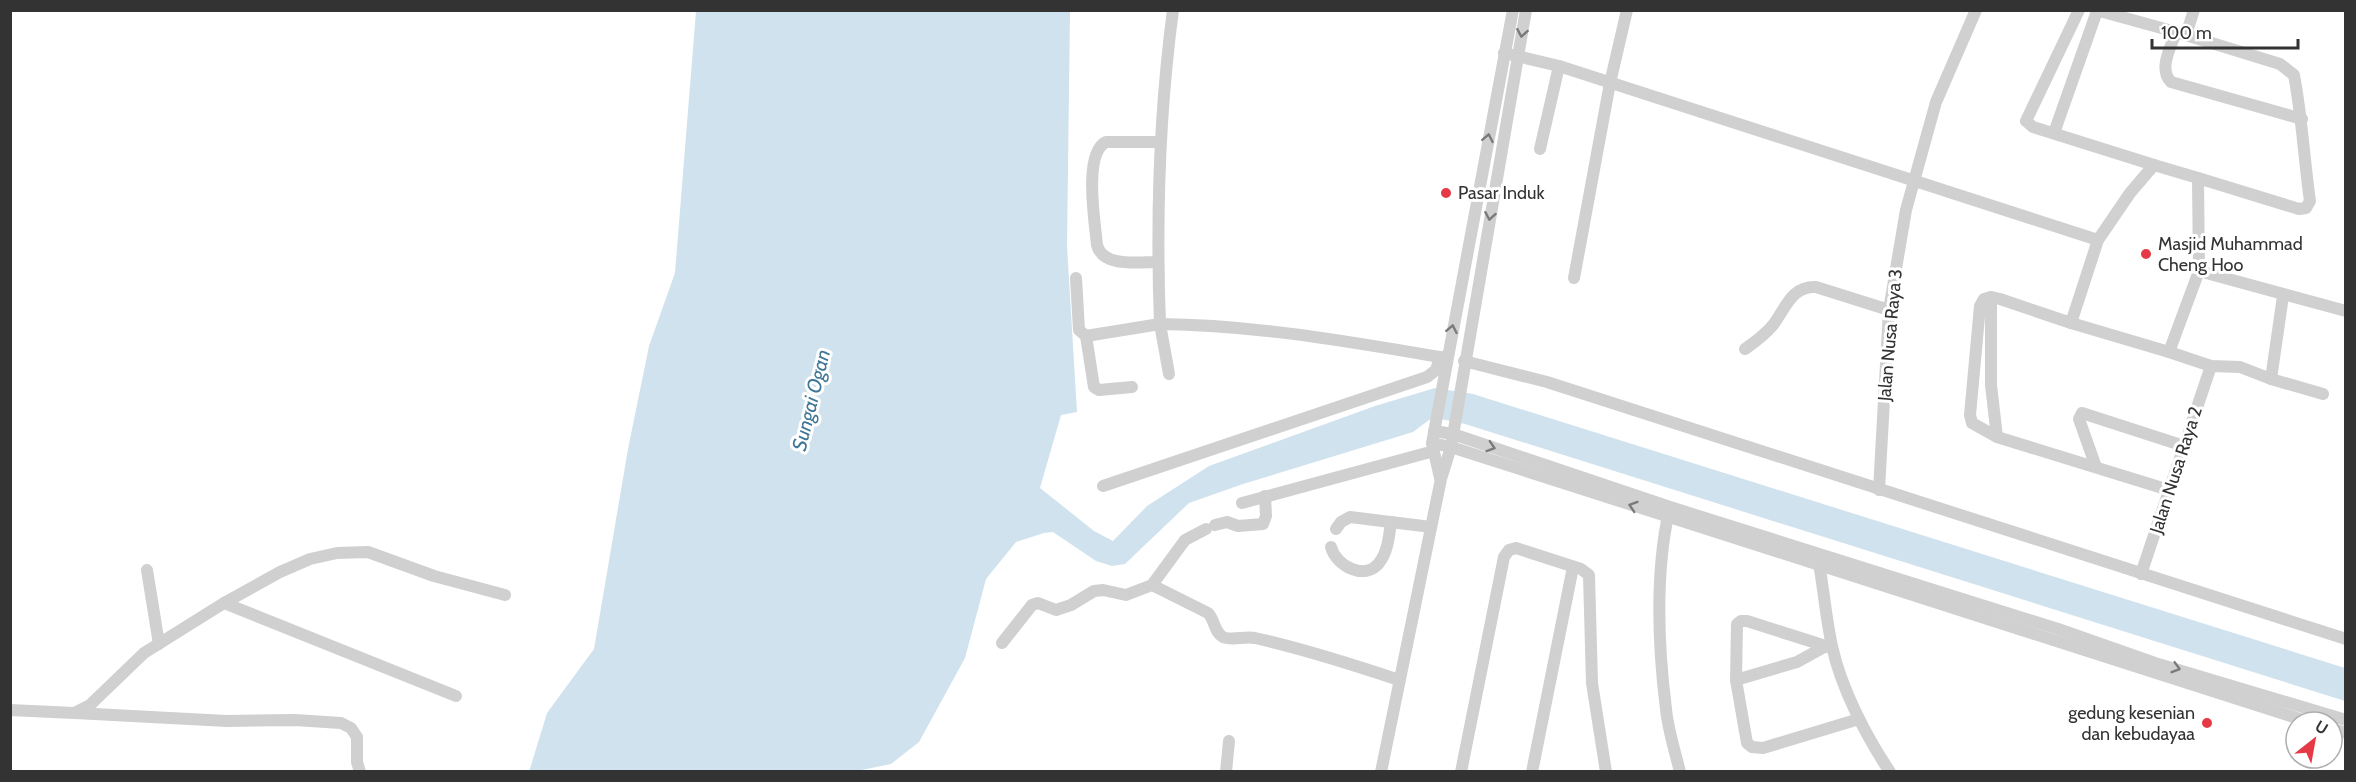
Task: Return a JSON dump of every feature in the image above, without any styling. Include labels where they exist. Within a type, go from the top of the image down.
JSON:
[{"type":"street","points":[[1169,374],[1160,324],[1157,262],[1160,142],[1164,81],[1173,10]]},
{"type":"street","points":[[1441,479],[1434,437],[1442,387],[1443,358],[1513,10]]},
{"type":"street","points":[[1381,771],[1461,389],[1526,10]]},
{"type":"street","points":[[1574,278],[1610,83],[1626,10]]},
{"type":"street","name":"Jalan Nusa Raya 3","points":[[1879,490],[1889,310],[1906,210],[1936,102],[1976,10]]},
{"type":"street","points":[[2054,133],[2096,10],[2286,67],[2294,75],[2302,119],[2310,201],[2306,208],[2299,209],[2033,127],[2027,123],[2026,118],[2079,10]]},
{"type":"street","points":[[2194,10],[2165,68],[2166,78],[2171,82],[2302,119]]},
{"type":"street","points":[[1504,52],[1559,66],[2098,240]]},
{"type":"street","points":[[1540,149],[1559,66]]},
{"type":"street","points":[[1157,262],[1118,261],[1107,258],[1101,253],[1097,245],[1093,165],[1097,150],[1106,142],[1160,142]]},
{"type":"street","points":[[2072,323],[2098,240],[2130,193],[2154,165]]},
{"type":"street","points":[[2169,352],[2199,271],[2198,178]]},
{"type":"street","points":[[2199,271],[2283,296],[2346,311]]},
{"type":"street","points":[[1076,278],[1079,330],[1086,336],[1094,387],[1099,390],[1132,387]]},
{"type":"street","points":[[1745,349],[1766,333],[1795,293],[1808,287],[1889,310]]},
{"type":"street","points":[[2271,379],[2283,296]]},
{"type":"street","points":[[1991,297],[1991,385],[1997,437]]},
{"type":"street","points":[[2169,490],[1997,437],[1972,423],[1970,415],[1980,306],[1984,299],[1991,297],[2211,366],[2240,367],[2271,379],[2323,393]]},
{"type":"street","points":[[1086,336],[1160,324],[1208,325],[1266,330],[1443,358]]},
{"type":"street","points":[[1103,486],[1427,377],[1436,370],[1443,358]]},
{"type":"street","points":[[1464,361],[1547,382],[2346,639]]},
{"type":"street","name":"Jalan Nusa Raya 2","points":[[2141,574],[2211,366]]},
{"type":"street","points":[[2096,467],[2080,422],[2082,413],[2184,447]]},
{"type":"street","points":[[1242,503],[1434,437],[1452,435],[1669,512],[2346,720]]},
{"type":"street","points":[[1002,643],[1032,605],[1038,603],[1056,610],[1094,591],[1103,590],[1126,595],[1152,585],[1185,540],[1210,527],[1227,522],[1238,526],[1263,524],[1266,516],[1265,496]]},
{"type":"street","points":[[1669,512],[1660,598],[1661,644],[1666,710],[1680,771]]},
{"type":"street","points":[[1336,529],[1341,522],[1350,517],[1431,526]]},
{"type":"street","points":[[1331,547],[1336,559],[1343,565],[1353,570],[1372,568],[1377,565],[1384,554],[1391,522]]},
{"type":"street","points":[[1461,771],[1506,552],[1516,548],[1586,572],[1590,579],[1592,683],[1606,771]]},
{"type":"street","points":[[74,713],[90,705],[144,653],[224,603],[280,572],[310,559],[337,553],[368,552],[434,576],[505,595]]},
{"type":"street","points":[[1821,559],[1829,647],[1869,740],[1890,771]]},
{"type":"street","points":[[1821,559],[2284,714]]},
{"type":"street","points":[[1532,771],[1573,567]]},
{"type":"street","points":[[147,570],[159,644]]},
{"type":"street","points":[[1152,585],[1208,613],[1218,633],[1225,638],[1256,638],[1325,656],[1399,680]]},
{"type":"street","points":[[224,603],[456,696]]},
{"type":"street","points":[[1829,647],[1741,621],[1735,628],[1736,681],[1746,740],[1752,747],[1763,748],[1859,719]]},
{"type":"street","points":[[1736,681],[1797,662],[1829,647]]},
{"type":"street","points":[[2250,704],[2252,690]]},
{"type":"street","points":[[10,710],[227,721],[295,720],[342,723],[351,728],[357,737],[357,762],[360,771]]},
{"type":"street","points":[[1226,771],[1229,741]]},
{"type":"water","name":"Sungai Ogan","points":[[696,11],[1070,11],[1067,246],[1077,412],[1061,415],[1040,488],[1094,531],[1113,541],[1147,506],[1209,466],[1375,406],[1435,388],[1473,394],[2345,668],[2345,701],[1465,424],[1436,418],[1429,420],[1413,432],[1189,503],[1125,564],[1112,566],[1096,561],[1053,532],[1016,542],[986,579],[965,658],[919,742],[891,764],[852,772],[529,772],[547,713],[594,649],[628,449],[649,346],[675,273]]},
{"type":"place","name":"Pasar Induk","points":[[1446,193]]},
{"type":"place","name":"Masjid Muhammad Cheng Hoo","points":[[2146,254]]},
{"type":"place","name":"gedung kesenian dan kebudayaa","points":[[2207,723]]}]
